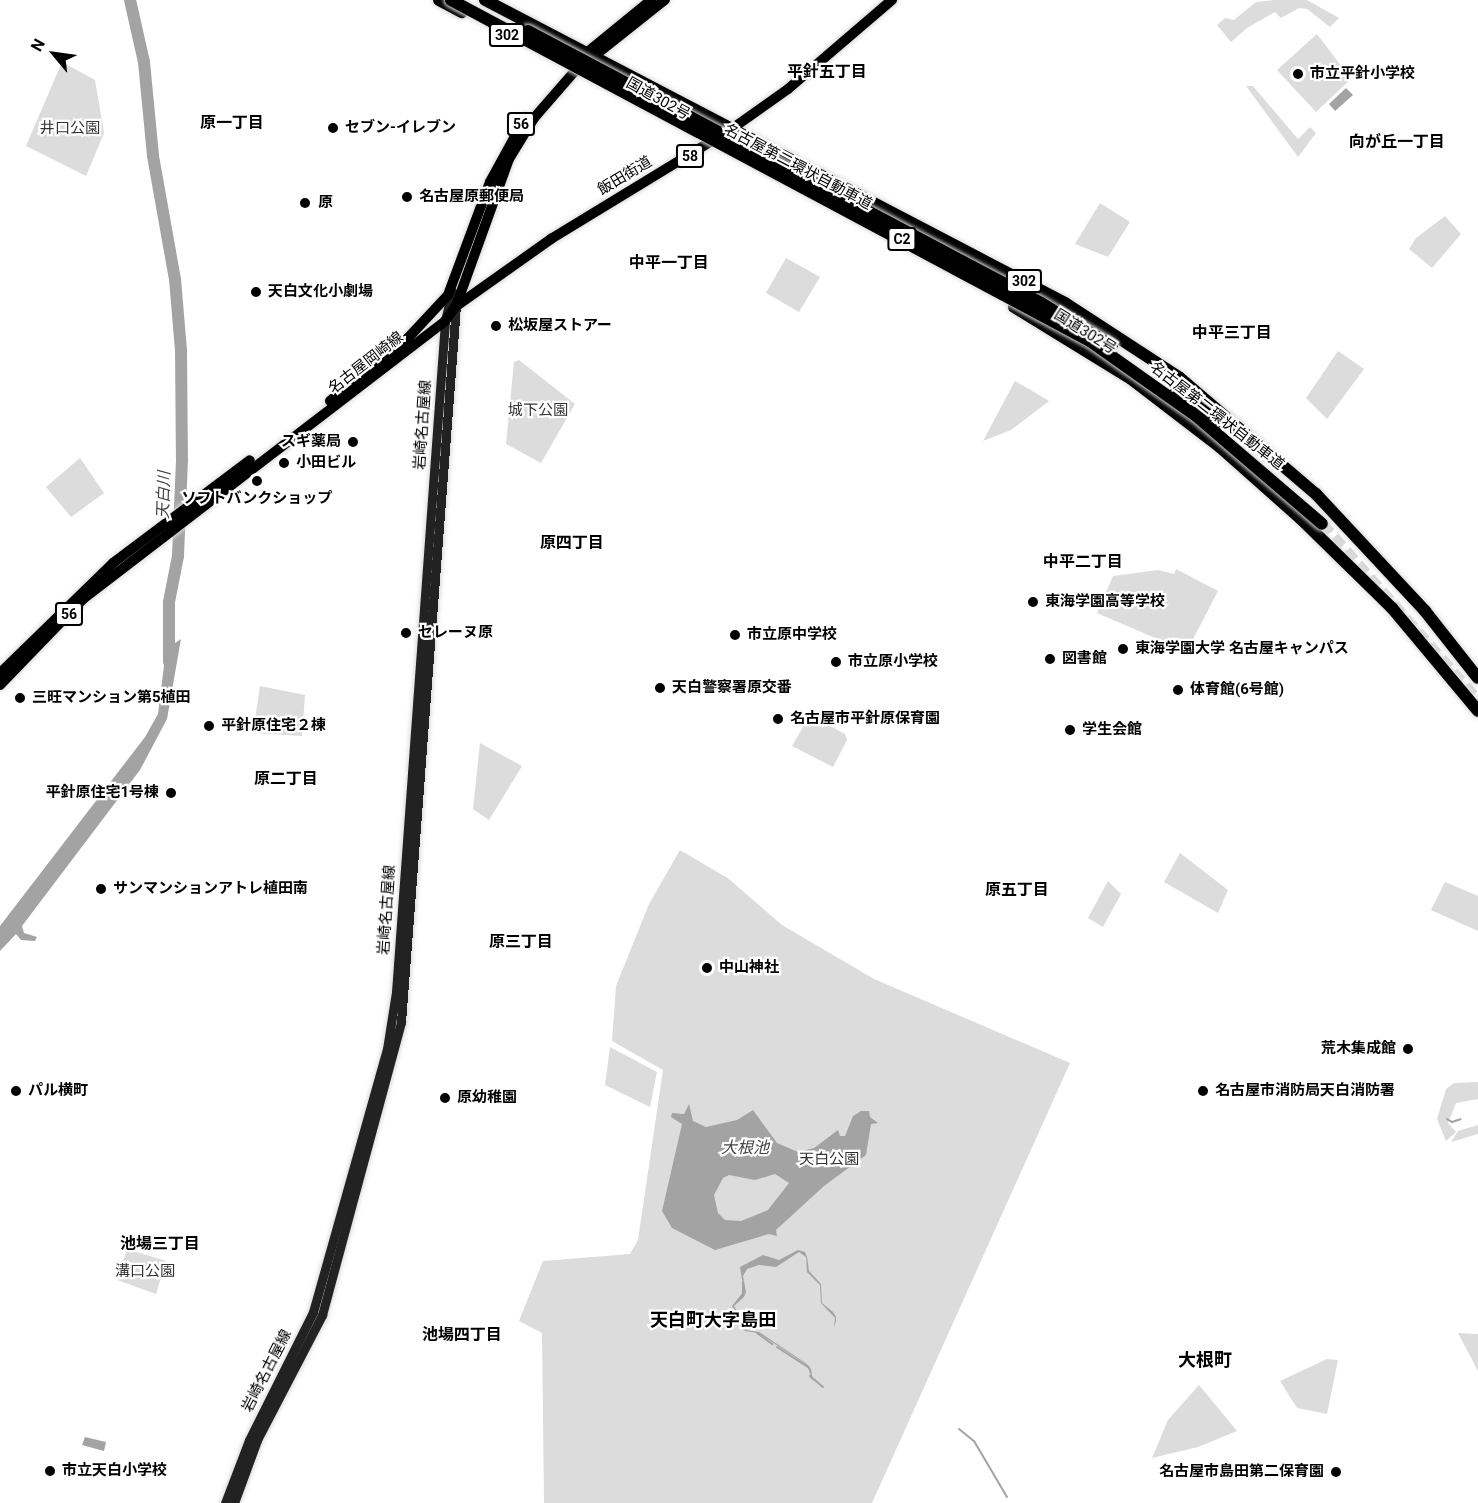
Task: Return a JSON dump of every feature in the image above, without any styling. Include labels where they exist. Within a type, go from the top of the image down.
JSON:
[{"type":"highway","name":"国道302号","points":[[439,0],[1016,308],[1131,378],[1220,447],[1301,519],[1392,608],[1478,711]]},
{"type":"highway","name":"名古屋第二環状自動車道","points":[[451,0],[1090,341],[1195,415],[1324,522],[1200,408],[1094,334],[468,0]]},
{"type":"highway","name":"国道302号","points":[[485,0],[1065,303],[1180,378],[1316,494],[1425,611],[1478,678]]},
{"type":"main road","name":"名古屋岡崎線","points":[[589,56],[651,0]]},
{"type":"main road","name":"名古屋岡崎線","points":[[213,494],[428,320],[452,290],[504,152],[527,114],[571,70],[665,0]]},
{"type":"main road","name":"飯田街道","points":[[449,313],[551,239],[733,128],[788,89],[892,0]]},
{"type":"main road","name":"名古屋岡崎線","points":[[0,673],[78,593],[294,434],[449,313],[466,280],[509,159],[534,118],[571,70]]},
{"type":"main road","points":[[466,280],[467,291],[475,293]]},
{"type":"main road","name":"岩崎名古屋線","points":[[225,1503],[249,1440],[313,1312],[387,1049],[396,992],[452,290]]},
{"type":"main road","name":"岩崎名古屋線","points":[[234,1503],[257,1440],[322,1315],[401,1023],[449,313]]},
{"type":"main road","name":"56","points":[[386,356],[449,313]]},
{"type":"main road","name":"名古屋岡崎線","points":[[0,685],[83,599],[143,547]]},
{"type":"green space","points":[[1307,0],[1339,18],[1330,27],[1307,9],[1299,8],[1281,18],[1275,12],[1247,28],[1231,42],[1217,25],[1225,18],[1234,20],[1256,2]]},
{"type":"green space","points":[[1317,34],[1351,79],[1316,112],[1277,70]]},
{"type":"green space","name":"井口公園","points":[[62,62],[95,80],[104,133],[86,176],[26,146]]},
{"type":"green space","points":[[1246,86],[1253,86],[1298,139],[1310,127],[1316,133],[1298,157]]},
{"type":"green space","points":[[1100,203],[1130,222],[1108,257],[1075,244]]},
{"type":"green space","points":[[1445,216],[1461,234],[1432,268],[1409,249],[1416,238]]},
{"type":"green space","points":[[786,258],[820,277],[799,312],[766,293]]},
{"type":"green space","points":[[1338,351],[1364,369],[1327,419],[1306,398]]},
{"type":"green space","name":"城下公園","points":[[519,360],[575,404],[541,463],[506,444],[514,362]]},
{"type":"green space","points":[[1015,381],[1049,401],[1011,430],[983,441]]},
{"type":"green space","points":[[80,458],[104,493],[71,517],[46,487]]},
{"type":"green space","points":[[1176,569],[1218,591],[1189,647],[1183,650],[1097,613],[1113,576],[1158,570],[1174,574]]},
{"type":"green space","points":[[260,686],[305,695],[302,736],[253,733]]},
{"type":"green space","points":[[810,715],[845,734],[847,740],[833,767],[792,746]]},
{"type":"green space","points":[[480,743],[522,766],[489,820],[473,809]]},
{"type":"green space","name":"天白公園","points":[[680,850],[729,879],[782,925],[874,979],[1070,1063],[872,1503],[544,1503],[542,1333],[519,1321],[543,1261],[630,1254],[638,1240],[663,1070],[612,1041],[616,986],[649,904]]},
{"type":"green space","points":[[1180,853],[1228,890],[1218,913],[1164,882]]},
{"type":"green space","points":[[1108,881],[1121,894],[1103,927],[1088,918]]},
{"type":"green space","points":[[1445,882],[1478,896],[1478,931],[1431,910]]},
{"type":"green space","points":[[610,1047],[657,1072],[650,1107],[605,1085]]},
{"type":"green space","points":[[1478,1082],[1478,1099],[1456,1103],[1448,1123],[1456,1132],[1446,1141],[1437,1119],[1446,1089],[1454,1083]]},
{"type":"green space","points":[[1478,1125],[1478,1134],[1451,1142],[1458,1131]]},
{"type":"green space","name":"溝口公園","points":[[127,1249],[166,1261],[156,1294],[117,1280]]},
{"type":"green space","points":[[1458,1333],[1478,1334],[1478,1371]]},
{"type":"green space","points":[[1327,1359],[1338,1360],[1327,1414],[1297,1408],[1280,1381]]},
{"type":"green space","points":[[1199,1385],[1237,1431],[1198,1447],[1152,1458],[1168,1420]]},
{"type":"water","points":[[1346,88],[1353,95],[1335,111],[1329,104]]},
{"type":"water","points":[[181,639],[167,719],[140,770],[22,926],[24,933],[37,937],[35,941],[21,940],[16,934],[0,951],[0,926],[145,737],[158,714],[166,649]]},
{"type":"water","name":"大根池","points":[[689,1104],[693,1121],[706,1127],[737,1120],[753,1110],[777,1143],[798,1152],[814,1148],[838,1130],[840,1136],[845,1136],[853,1116],[861,1111],[869,1111],[870,1117],[878,1123],[871,1124],[866,1155],[824,1186],[776,1230],[777,1236],[769,1234],[715,1250],[672,1228],[662,1211],[682,1124],[671,1117],[672,1113],[684,1114]],"holes":[[[775,1174],[789,1183],[768,1210],[741,1221],[725,1220],[718,1213],[714,1195],[723,1178],[729,1175],[755,1180]]]},
{"type":"water","points":[[798,1250],[805,1252],[809,1271],[821,1284],[822,1303],[836,1317],[834,1328],[835,1318],[821,1303],[820,1285],[807,1272],[806,1257],[799,1252],[776,1267],[759,1265],[747,1269],[743,1276],[746,1292],[734,1306],[746,1330],[759,1332],[807,1364],[811,1369],[813,1382],[807,1365],[758,1333],[745,1331],[732,1306],[744,1291],[740,1267],[763,1255],[779,1260]]},
{"type":"water","points":[[85,1437],[106,1442],[104,1451],[82,1445]]},
{"type":"waterway","name":"天白川","points":[[130,0],[144,62],[153,156],[175,279],[181,350],[182,460],[178,556],[169,602],[169,662]]},
{"type":"waterway","points":[[1447,1119],[1452,1122],[1461,1119]]},
{"type":"waterway","points":[[743,1282],[743,1294]]},
{"type":"waterway","points":[[757,1333],[772,1344]]},
{"type":"waterway","points":[[777,1347],[809,1368]]},
{"type":"waterway","points":[[810,1376],[823,1387]]},
{"type":"waterway","points":[[959,1429],[974,1441],[1007,1497]]},
{"type":"tunnel","points":[[1322,524],[1478,701]]},
{"type":"place","name":"市立平針小学校","points":[[1298,74]]},
{"type":"place","name":"セブン-イレブン","points":[[333,128]]},
{"type":"place","name":"名古屋原郵便局","points":[[407,197]]},
{"type":"place","name":"原","points":[[305,203]]},
{"type":"place","name":"天白文化小劇場","points":[[256,292]]},
{"type":"place","name":"松坂屋ストアー","points":[[496,326]]},
{"type":"place","name":"スギ薬局","points":[[353,442]]},
{"type":"place","name":"小田ビル","points":[[284,463]]},
{"type":"place","name":"ソフトバンクショップ","points":[[257,481]]},
{"type":"place","name":"東海学園高等学校","points":[[1033,602]]},
{"type":"place","name":"セレーヌ原","points":[[406,633]]},
{"type":"place","name":"市立原中学校","points":[[735,635]]},
{"type":"place","name":"東海学園大学 名古屋キャンパス","points":[[1123,649]]},
{"type":"place","name":"図書館","points":[[1050,659]]},
{"type":"place","name":"市立原小学校","points":[[836,662]]},
{"type":"place","name":"天白警察署原交番","points":[[660,688]]},
{"type":"place","name":"体育館(6号館)","points":[[1178,690]]},
{"type":"place","name":"三旺マンション第5植田","points":[[20,698]]},
{"type":"place","name":"名古屋市平針原保育園","points":[[778,719]]},
{"type":"place","name":"平針原住宅２棟","points":[[209,726]]},
{"type":"place","name":"学生会館","points":[[1070,730]]},
{"type":"place","name":"平針原住宅1号棟","points":[[171,793]]},
{"type":"place","name":"サンマンションアトレ植田南","points":[[101,889]]},
{"type":"place","name":"中山神社","points":[[707,968]]},
{"type":"place","name":"荒木集成館","points":[[1408,1049]]},
{"type":"place","name":"パル横町","points":[[16,1091]]},
{"type":"place","name":"名古屋市消防局天白消防署","points":[[1203,1091]]},
{"type":"place","name":"原幼稚園","points":[[445,1098]]},
{"type":"place","name":"市立天白小学校","points":[[50,1471]]},
{"type":"place","name":"名古屋市島田第二保育園","points":[[1336,1472]]},
{"type":"district","name":"平針五丁目","points":[[827,72]]},
{"type":"district","name":"原一丁目","points":[[232,123]]},
{"type":"district","name":"向が丘一丁目","points":[[1397,142]]},
{"type":"district","name":"中平一丁目","points":[[669,263]]},
{"type":"district","name":"中平三丁目","points":[[1232,333]]},
{"type":"district","name":"原四丁目","points":[[572,543]]},
{"type":"district","name":"中平二丁目","points":[[1083,562]]},
{"type":"district","name":"原二丁目","points":[[286,779]]},
{"type":"district","name":"原五丁目","points":[[1017,890]]},
{"type":"district","name":"原三丁目","points":[[521,942]]},
{"type":"district","name":"池場三丁目","points":[[160,1244]]},
{"type":"district","name":"天白町大字島田","points":[[713,1320]]},
{"type":"district","name":"池場四丁目","points":[[462,1335]]},
{"type":"district","name":"大根町","points":[[1205,1360]]}]
